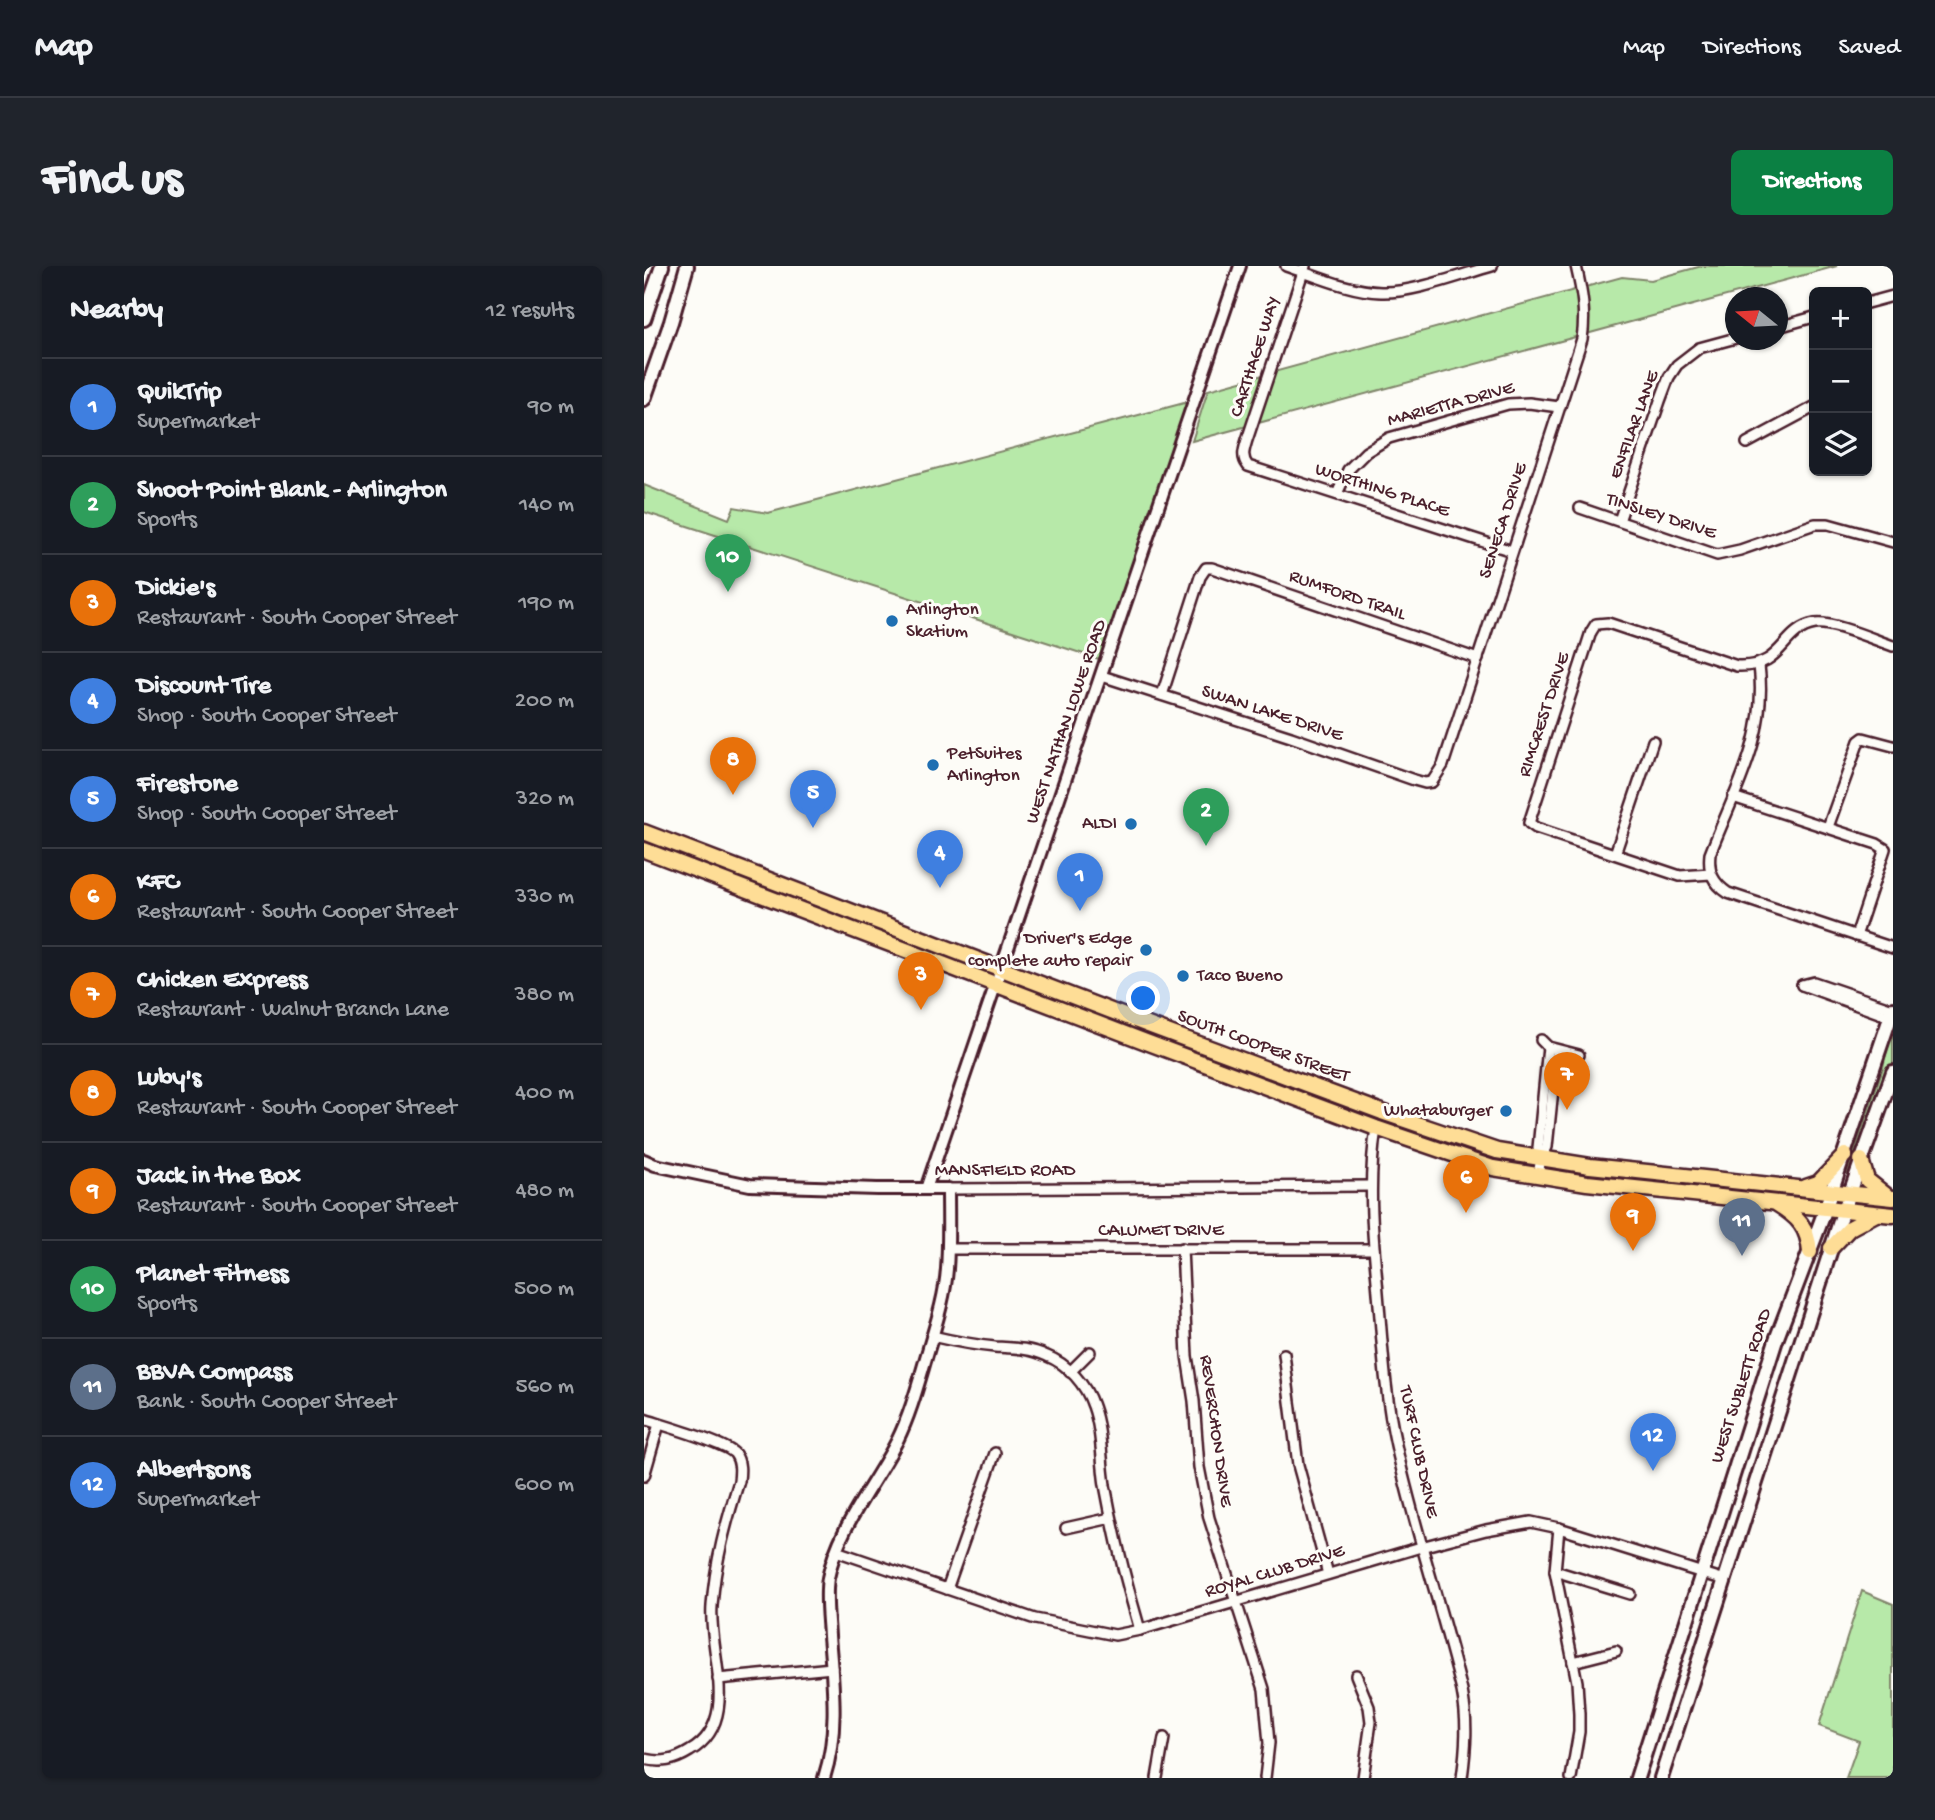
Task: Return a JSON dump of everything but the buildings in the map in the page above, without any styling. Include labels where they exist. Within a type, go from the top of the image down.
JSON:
[{"type":"main road","points":[[644,320],[662,266]]},
{"type":"main road","points":[[644,399],[671,323],[687,266]]},
{"type":"main road","name":"SOUTH COOPER STREET","points":[[644,832],[1207,1047],[1497,1151],[1590,1166],[1891,1197]]},
{"type":"main road","name":"SOUTH COOPER STREET","points":[[644,850],[1201,1063],[1493,1168],[1587,1183],[1886,1214]]},
{"type":"main road","name":"WEST SUBLETT ROAD","points":[[1637,1778],[1776,1340],[1832,1191],[1892,1012]]},
{"type":"main road","points":[[1201,1063],[1207,1047]]},
{"type":"main road","points":[[1661,1778],[1831,1248],[1893,1072]]},
{"type":"main road","points":[[1803,1188],[1818,1183],[1844,1156]]},
{"type":"main road","points":[[1861,1160],[1867,1180],[1891,1197]]},
{"type":"main road","points":[[1773,1202],[1795,1215],[1803,1224],[1809,1236],[1810,1252]]},
{"type":"main road","points":[[1831,1248],[1850,1228],[1886,1214]]},
{"type":"street","name":"WEST NATHAN LOWE ROAD","points":[[926,1189],[1240,266]]},
{"type":"street","points":[[1286,266],[1304,269],[1358,289],[1381,292],[1405,289],[1492,266]]},
{"type":"street","name":"SENECA DRIVE","points":[[1432,782],[1443,765],[1582,339],[1584,300],[1576,266]]},
{"type":"street","name":"CARTHAGE WAY","points":[[1244,460],[1243,453],[1304,269]]},
{"type":"street","points":[[1872,302],[1893,296]]},
{"type":"street","points":[[1788,324],[1809,318]]},
{"type":"street","name":"ENFILAR LANE","points":[[1619,521],[1673,371],[1684,358],[1699,348],[1725,341]]},
{"type":"street","name":"MARIETTA DRIVE","points":[[1337,494],[1348,470],[1366,452],[1389,438],[1508,404],[1529,403],[1559,407]]},
{"type":"street","points":[[1747,443],[1809,410]]},
{"type":"street","name":"WORTHING PLACE","points":[[1244,460],[1248,466],[1512,551]]},
{"type":"street","name":"TINSLEY DRIVE","points":[[1580,508],[1717,555],[1740,550],[1815,524],[1828,524],[1893,542]]},
{"type":"street","name":"RUMFORD TRAIL","points":[[1162,695],[1200,577],[1206,568],[1478,659]]},
{"type":"street","name":"RIMCREST DRIVE","points":[[1615,854],[1536,828],[1529,823],[1591,632],[1596,624],[1608,623],[1737,666],[1759,665]]},
{"type":"street","points":[[1893,646],[1837,627],[1814,624],[1799,631],[1775,655],[1759,665],[1762,685],[1760,722],[1755,744],[1710,854],[1714,882],[1728,893],[1893,948]]},
{"type":"street","name":"SWAN LAKE DRIVE","points":[[1101,676],[1414,780],[1432,782]]},
{"type":"street","points":[[1828,827],[1859,741],[1863,738],[1872,739],[1893,746]]},
{"type":"street","points":[[1653,741],[1615,854],[1680,876],[1711,874]]},
{"type":"street","points":[[1733,797],[1828,827],[1885,849],[1856,936]]},
{"type":"street","points":[[1851,999],[1892,1012]]},
{"type":"street","points":[[1538,1175],[1541,1158],[1547,1147],[1549,1046],[1578,1055]]},
{"type":"street","name":"TURF CLUB DRIVE","points":[[1376,1128],[1370,1186],[1385,1381],[1395,1443],[1421,1547],[1451,1644],[1467,1715],[1462,1778]]},
{"type":"street","name":"MANSFIELD ROAD","points":[[644,1160],[655,1165],[750,1185],[926,1189],[1370,1186]]},
{"type":"street","points":[[824,1778],[834,1744],[828,1580],[846,1527],[906,1420],[932,1336],[943,1297],[948,1249],[948,1189]]},
{"type":"street","name":"REVERCHON DRIVE","points":[[1182,1248],[1187,1356],[1194,1401],[1199,1467],[1209,1518],[1264,1689],[1269,1742],[1265,1778]]},
{"type":"street","name":"CALUMET DRIVE","points":[[948,1249],[1374,1249]]},
{"type":"street","points":[[932,1336],[957,1342],[1033,1350],[1049,1356],[1084,1386],[1093,1406],[1111,1518],[1140,1630]]},
{"type":"street","points":[[1070,1372],[1090,1352]]},
{"type":"street","points":[[1284,1354],[1298,1465],[1328,1574]]},
{"type":"street","points":[[644,1419],[728,1448],[738,1460],[739,1481],[717,1556],[711,1609],[718,1679],[719,1709],[715,1721],[704,1741],[676,1759],[666,1762],[644,1759]]},
{"type":"street","points":[[644,1476],[659,1424]]},
{"type":"street","points":[[947,1589],[996,1453]]},
{"type":"street","points":[[1066,1528],[1111,1518]]},
{"type":"street","name":"ROYAL CLUB DRIVE","points":[[836,1551],[1035,1619],[1115,1634],[1140,1630],[1421,1547],[1486,1530],[1531,1522],[1559,1528],[1725,1580]]},
{"type":"street","points":[[1559,1528],[1555,1571],[1573,1662],[1579,1714],[1579,1732],[1571,1778]]},
{"type":"street","points":[[1555,1571],[1630,1594]]},
{"type":"street","points":[[1573,1662],[1616,1651]]},
{"type":"street","points":[[718,1679],[832,1668]]},
{"type":"street","points":[[1356,1675],[1369,1707],[1371,1722],[1363,1778]]},
{"type":"street","points":[[1157,1778],[1164,1738]]},
{"type":"green space","points":[[1702,266],[1837,266],[1760,287],[1725,287],[1725,296],[1192,441],[1208,390],[1622,277],[1651,280]]},
{"type":"green space","points":[[1188,402],[1099,659],[644,512],[644,485],[729,519],[734,507],[768,513]]},
{"type":"green space","points":[[1893,1024],[1893,1064],[1853,1175],[1847,1173],[1883,1067]]},
{"type":"green space","points":[[1862,1591],[1893,1604],[1893,1778],[1846,1778],[1859,1741],[1819,1726]]},
{"type":"place","name":"Planet Fitness","points":[[728,592]]},
{"type":"place","name":"Arlington Skatium","points":[[892,621]]},
{"type":"place","name":"PetSuites Arlington","points":[[933,765]]},
{"type":"place","name":"Luby's","points":[[733,795]]},
{"type":"place","name":"ALDI","points":[[1131,824]]},
{"type":"place","name":"Firestone","points":[[813,828]]},
{"type":"place","name":"Shoot Point Blank - Arlington","points":[[1206,846]]},
{"type":"place","name":"Discount Tire","points":[[940,888]]},
{"type":"place","name":"QuikTrip","points":[[1080,911]]},
{"type":"place","name":"Driver's Edge complete auto repair","points":[[1146,950]]},
{"type":"place","name":"Taco Bueno","points":[[1183,976]]},
{"type":"place","name":"Dickie's","points":[[921,1010]]},
{"type":"place","name":"Chicken Express","points":[[1567,1110]]},
{"type":"place","name":"Whataburger","points":[[1506,1111]]},
{"type":"place","name":"KFC","points":[[1466,1213]]},
{"type":"place","name":"Jack in the Box","points":[[1633,1251]]},
{"type":"place","name":"BBVA Compass","points":[[1742,1256]]},
{"type":"place","name":"Albertsons","points":[[1653,1471]]}]
